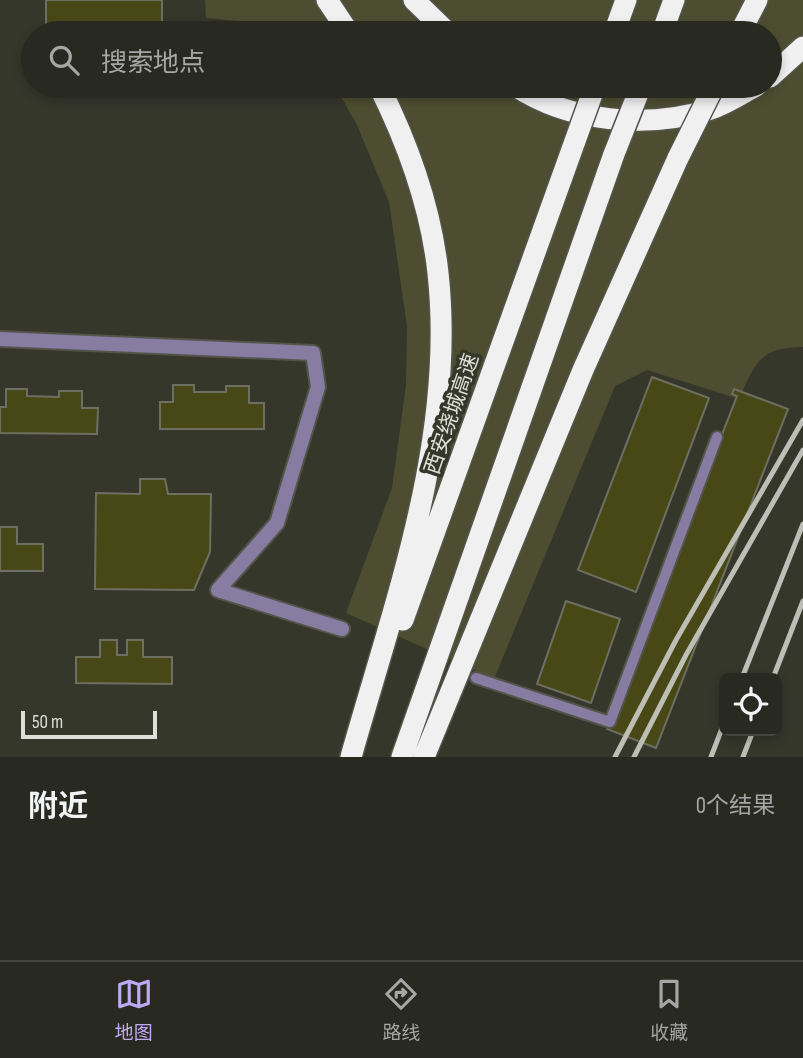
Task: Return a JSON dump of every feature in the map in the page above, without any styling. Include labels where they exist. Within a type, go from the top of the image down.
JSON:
[{"type":"highway","points":[[327,0],[341,21]]},
{"type":"highway","points":[[414,0],[436,21]]},
{"type":"highway","points":[[618,21],[626,0]]},
{"type":"highway","points":[[666,21],[674,0]]},
{"type":"highway","points":[[746,21],[757,0]]},
{"type":"highway","points":[[782,66],[803,47]]},
{"type":"highway","points":[[351,757],[421,501],[435,422],[440,362],[441,303],[434,245],[417,178],[384,98]]},
{"type":"highway","points":[[539,98],[615,121],[679,117],[710,109],[732,98]]},
{"type":"highway","name":"西安绕城高速","points":[[351,757],[446,505],[591,98]]},
{"type":"highway","points":[[402,757],[614,154],[636,98]]},
{"type":"highway","points":[[424,757],[579,381],[678,158],[708,98]]},
{"type":"street","points":[[0,339],[313,353],[318,387],[276,523],[218,590],[342,629]]},
{"type":"lane","points":[[477,678],[610,722],[717,437]]},
{"type":"green space","points":[[205,0],[803,0],[803,347],[777,350],[768,354],[755,367],[739,399],[647,370],[615,386],[494,679],[346,613],[392,488],[406,385],[407,326],[389,202],[357,125],[342,98],[782,98],[782,21],[238,21],[206,18]]},
{"type":"building","points":[[46,0],[162,0],[162,21],[46,21]]},
{"type":"building","points":[[652,377],[709,398],[636,592],[578,570]]},
{"type":"building","points":[[173,385],[194,385],[194,392],[226,392],[226,386],[249,386],[249,403],[264,403],[264,429],[160,429],[160,402],[173,402]]},
{"type":"building","points":[[6,389],[27,389],[27,396],[59,397],[59,391],[82,391],[82,408],[98,408],[97,434],[0,433],[0,407],[6,407]]},
{"type":"building","points":[[734,389],[788,409],[656,748],[607,729],[737,396],[732,394]]},
{"type":"building","points":[[140,479],[165,479],[168,494],[211,494],[210,552],[194,590],[95,589],[96,493],[140,494]]},
{"type":"building","points":[[0,527],[17,527],[17,544],[43,544],[43,571],[0,571]]},
{"type":"building","points":[[566,601],[620,619],[591,703],[537,684]]},
{"type":"building","points":[[100,640],[117,640],[117,655],[127,655],[127,640],[143,640],[143,657],[172,657],[172,684],[76,683],[76,657],[100,657]]},
{"type":"railway","points":[[615,757],[676,640],[803,420]]},
{"type":"railway","points":[[634,757],[686,655],[803,450]]},
{"type":"railway","points":[[744,673],[803,524]]},
{"type":"railway","points":[[775,673],[803,601]]},
{"type":"railway","points":[[711,757],[719,736]]},
{"type":"railway","points":[[743,757],[751,736]]}]
